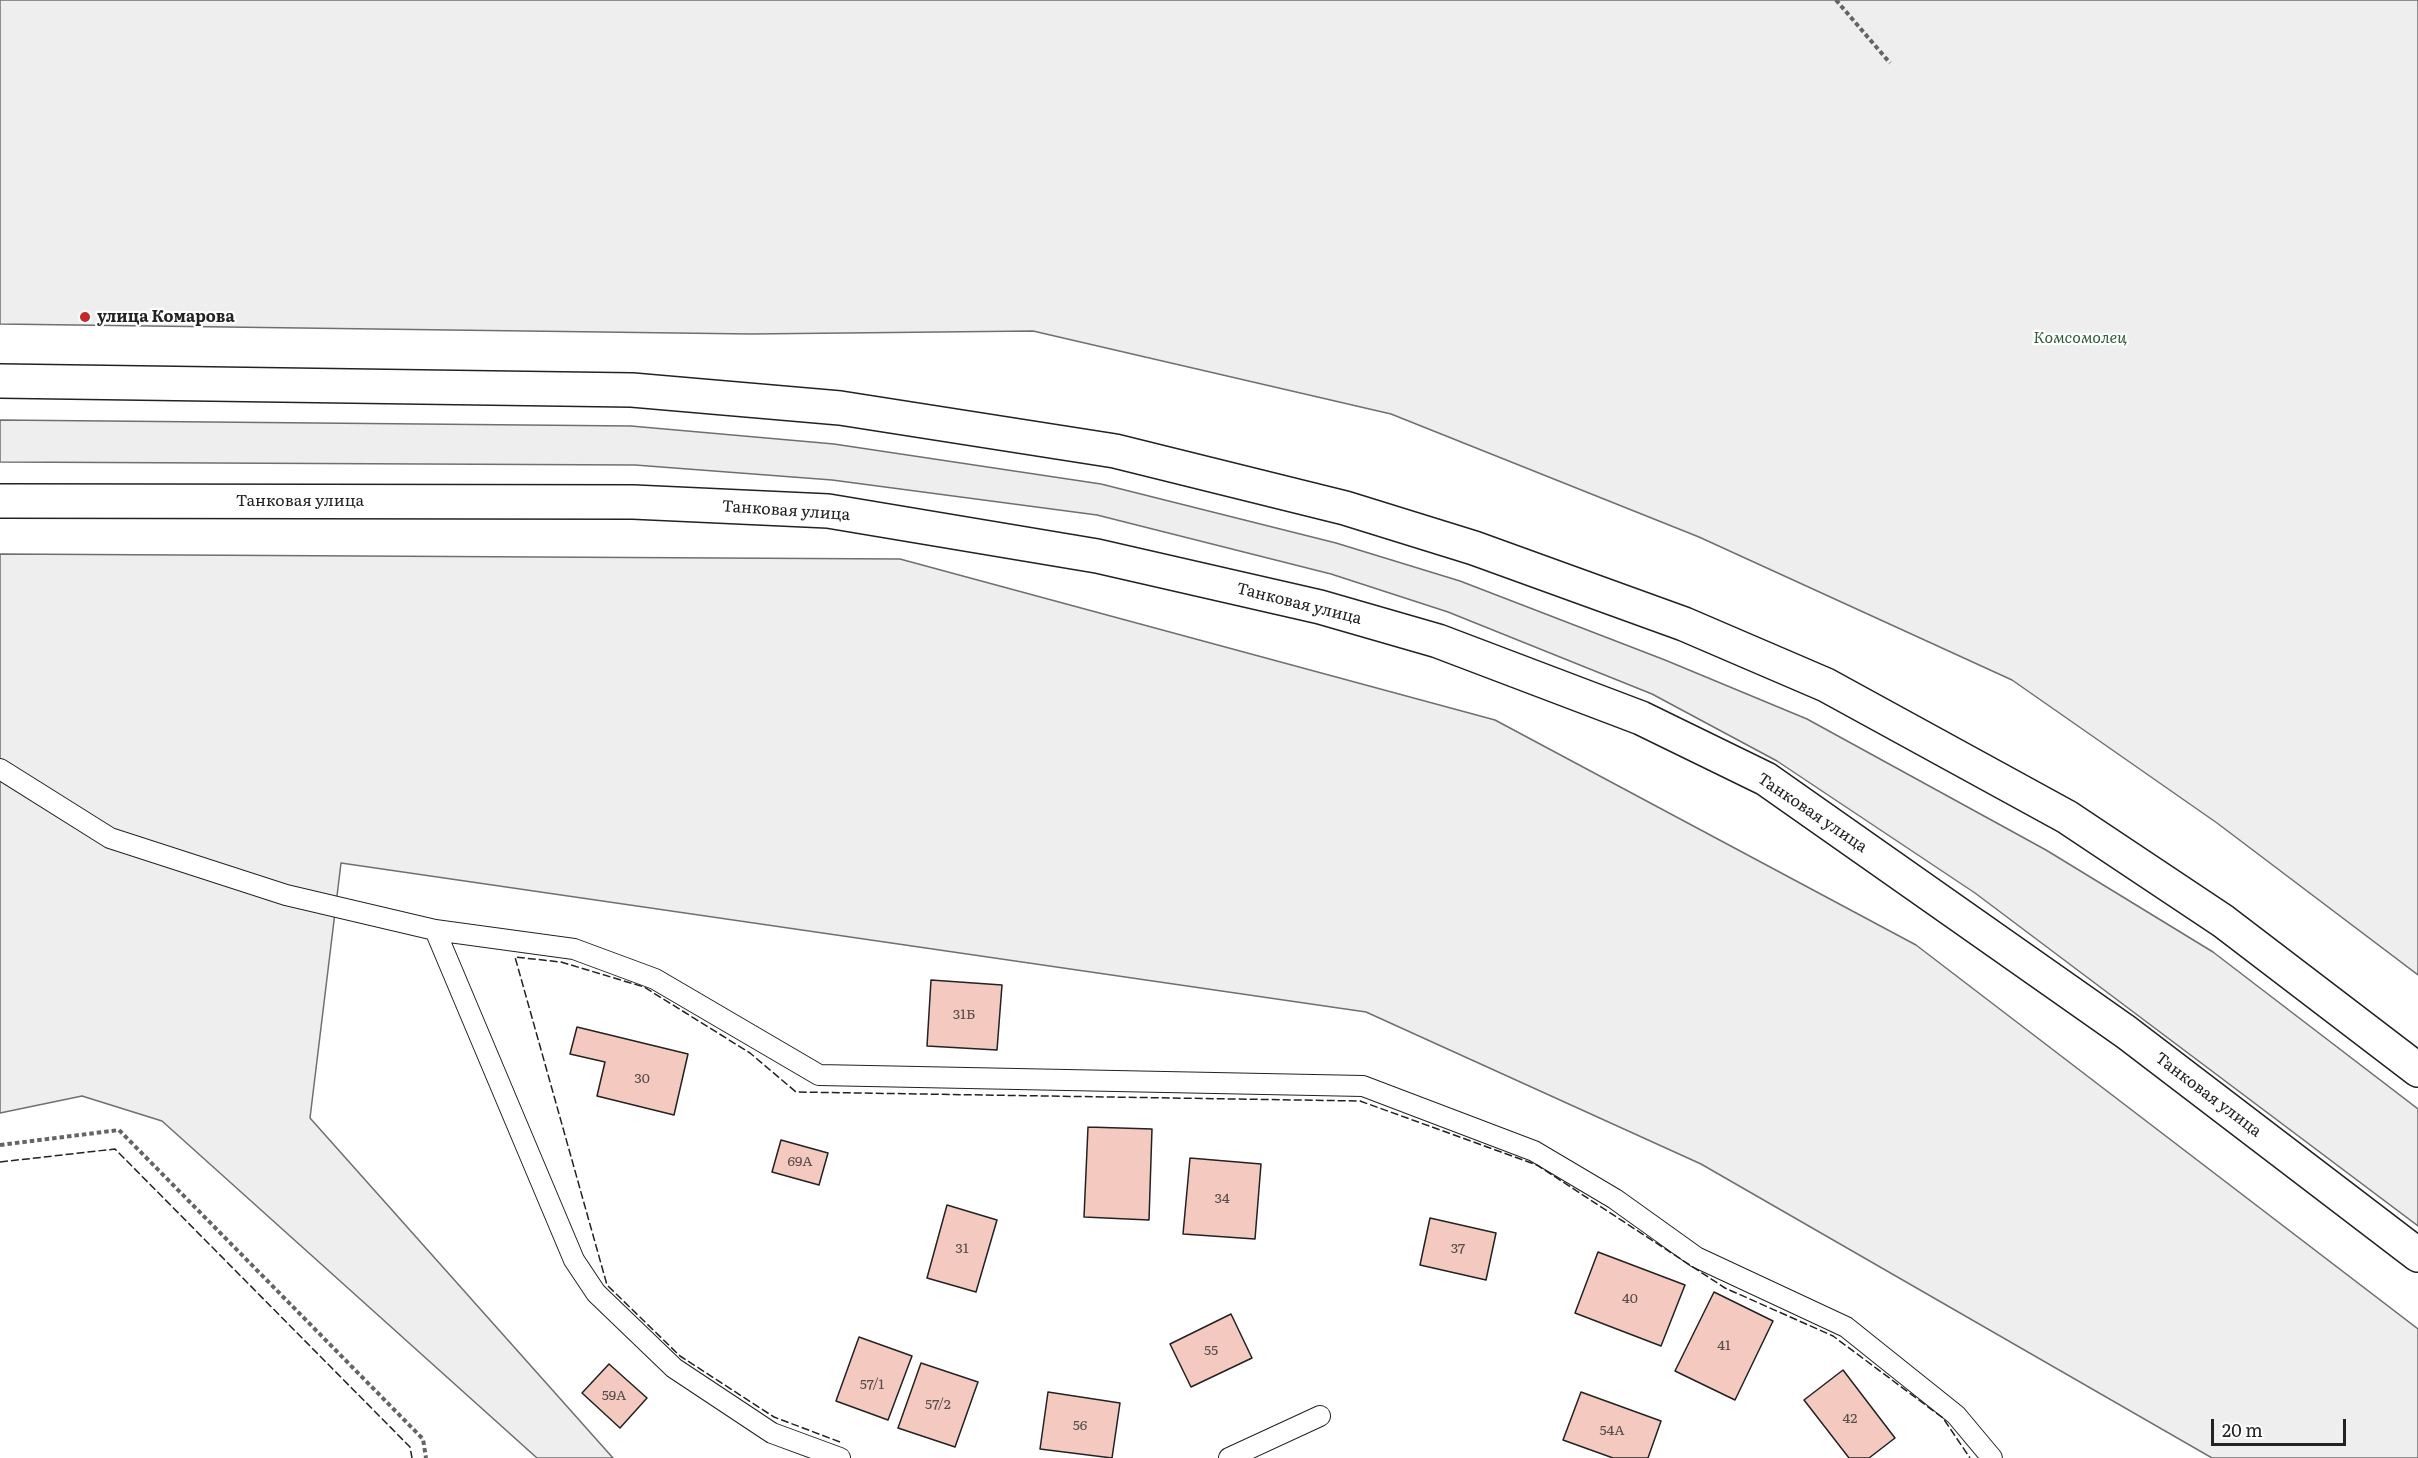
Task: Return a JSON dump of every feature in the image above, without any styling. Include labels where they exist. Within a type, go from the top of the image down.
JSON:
[{"type":"main road","points":[[0,381],[632,390],[840,408],[1115,451],[1345,508],[1474,548],[1673,620],[1826,685],[2067,817],[2223,921],[2418,1070]]},
{"type":"main road","name":"Танковая улица","points":[[0,501],[633,502],[828,511],[1097,556],[1320,607],[1438,641],[1641,718],[1766,779],[2126,1032],[2418,1255]]},
{"type":"lane","points":[[0,769],[110,838],[286,895],[435,930],[574,949],[655,979],[819,1075],[1363,1086],[1534,1151],[1615,1198],[1696,1257],[1846,1327],[1956,1415],[1992,1458]]},
{"type":"lane","points":[[435,930],[574,1260],[596,1293],[674,1368],[772,1433],[840,1458]]},
{"type":"lane","points":[[1229,1458],[1320,1416]]},
{"type":"path","points":[[1836,0],[1890,63]]},
{"type":"path","points":[[0,1145],[119,1130],[423,1439],[426,1458]]},
{"type":"green space","name":"Комсомолец","points":[[0,0],[2418,0],[2418,975],[2217,823],[2012,680],[1699,537],[1391,414],[1033,331],[751,334],[0,324]]},
{"type":"green space","points":[[0,420],[631,426],[834,444],[1101,484],[1336,543],[1460,581],[1665,660],[1807,719],[2046,850],[2213,952],[2418,1109],[2418,1226],[1975,893],[1777,761],[1652,694],[1448,612],[1331,574],[1097,515],[832,480],[635,465],[0,462]]},
{"type":"green space","points":[[0,554],[900,559],[1495,720],[1916,945],[2418,1329],[2418,1458],[2212,1458],[1701,1164],[1366,1012],[341,863],[310,1118],[613,1458],[537,1458],[162,1121],[82,1096],[0,1113]]},
{"type":"building","points":[[931,980],[1002,985],[997,1050],[927,1046]]},
{"type":"building","points":[[577,1027],[688,1054],[674,1115],[597,1096],[605,1062],[570,1054]]},
{"type":"building","points":[[1088,1127],[1152,1129],[1149,1220],[1084,1217]]},
{"type":"building","points":[[781,1140],[828,1153],[819,1185],[772,1172]]},
{"type":"building","points":[[1190,1158],[1261,1164],[1255,1239],[1183,1234]]},
{"type":"building","points":[[947,1205],[997,1220],[976,1292],[927,1278]]},
{"type":"building","points":[[1430,1218],[1496,1233],[1486,1280],[1420,1265]]},
{"type":"building","points":[[1598,1252],[1685,1285],[1661,1346],[1575,1313]]},
{"type":"building","points":[[1714,1292],[1773,1321],[1735,1400],[1675,1371]]},
{"type":"building","points":[[1231,1314],[1252,1358],[1191,1387],[1170,1344]]},
{"type":"building","points":[[859,1337],[912,1356],[888,1420],[836,1401]]},
{"type":"building","points":[[921,1363],[978,1382],[955,1447],[898,1428]]},
{"type":"building","points":[[609,1364],[647,1398],[620,1428],[582,1393]]},
{"type":"building","points":[[1843,1370],[1895,1438],[1869,1458],[1849,1458],[1804,1400]]},
{"type":"building","points":[[1048,1392],[1120,1403],[1112,1458],[1040,1449]]},
{"type":"building","points":[[1581,1392],[1661,1421],[1648,1458],[1613,1458],[1563,1440]]},
{"type":"fence","points":[[840,1442],[774,1417],[680,1356],[607,1285],[515,957],[561,962],[644,987],[750,1053],[796,1092],[1360,1101],[1537,1165],[1725,1288],[1833,1336],[1943,1418],[1970,1458]]},
{"type":"fence","points":[[0,1162],[115,1149],[410,1447],[412,1458]]},
{"type":"place","name":"улица Комарова","points":[[85,317]]}]
